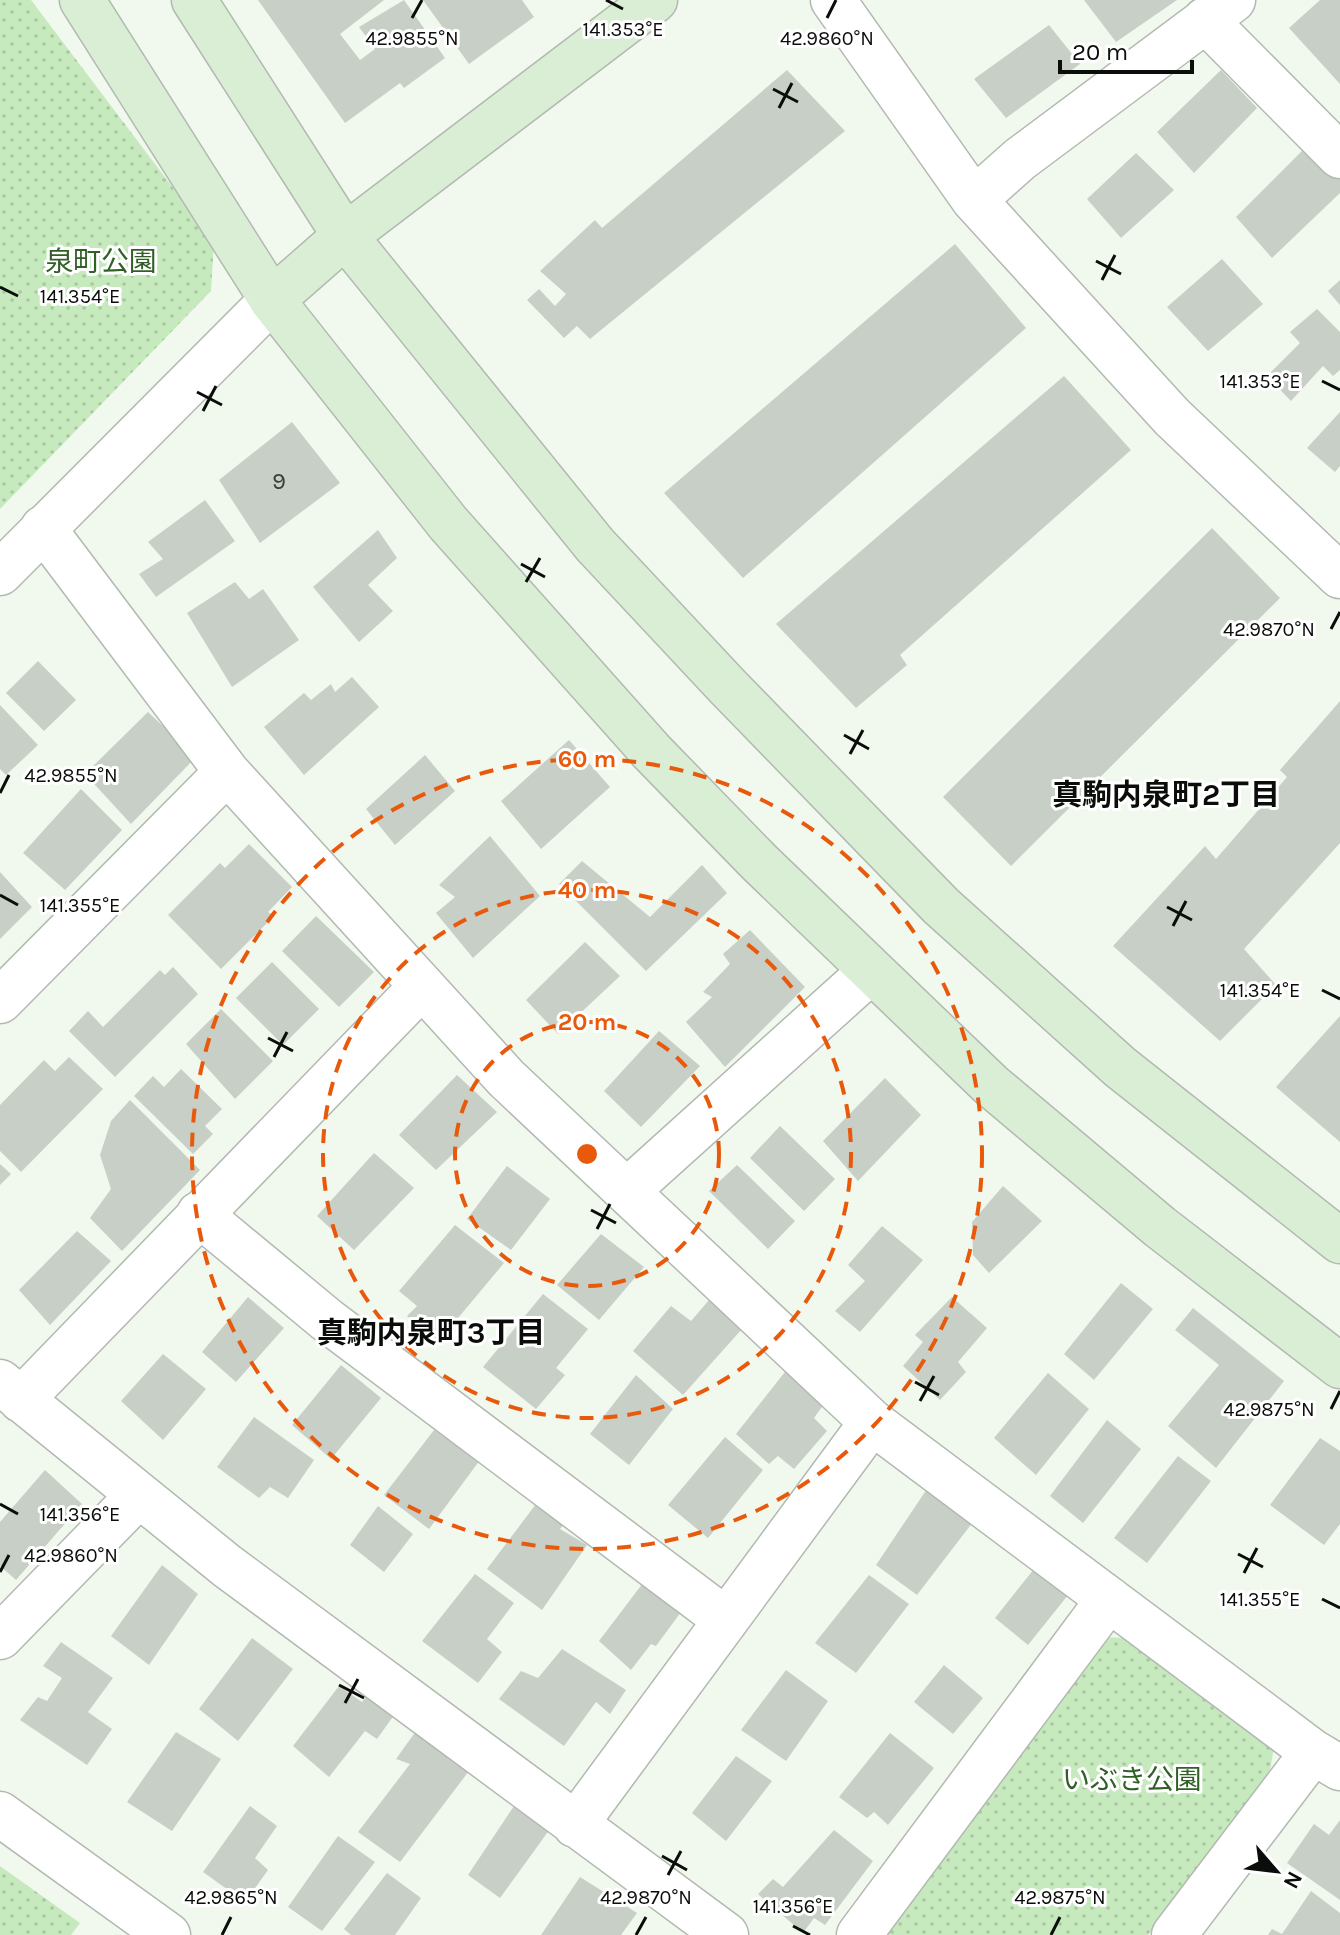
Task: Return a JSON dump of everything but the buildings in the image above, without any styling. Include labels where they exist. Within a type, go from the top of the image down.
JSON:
[{"type":"street","points":[[82,0],[272,300],[448,523],[573,665],[748,851],[991,1085],[1074,1157],[1340,1366]]},
{"type":"street","points":[[194,0],[345,236],[595,545],[941,906],[1120,1067],[1340,1241]]},
{"type":"street","points":[[0,573],[272,300],[345,236],[655,0]]},
{"type":"street","points":[[833,0],[974,200],[1172,417],[1340,576]]},
{"type":"street","points":[[974,200],[1020,159],[1219,10],[1340,156]]},
{"type":"street","points":[[43,528],[227,772],[506,1078],[872,1422],[1326,1760],[1174,1935]]},
{"type":"street","points":[[0,1001],[227,772]]},
{"type":"street","points":[[628,1190],[871,971]]},
{"type":"street","points":[[422,986],[199,1214],[10,1391],[227,1566],[726,1935]]},
{"type":"street","points":[[199,1214],[327,1320],[725,1619]]},
{"type":"street","points":[[575,1825],[872,1422]]},
{"type":"street","points":[[0,1637],[139,1495]]},
{"type":"street","points":[[859,1935],[1109,1599]]},
{"type":"street","points":[[0,1814],[168,1935]]},
{"type":"green space","name":"泉町公園","points":[[0,0],[31,0],[214,242],[211,291],[0,509]]},
{"type":"green space","name":"いぶき公園","points":[[1105,1637],[1127,1638],[1274,1746],[1270,1772],[1148,1935],[887,1935]]},
{"type":"green space","points":[[0,1866],[80,1923],[71,1935],[0,1935]]},
{"type":"district","name":"真駒内泉町2丁目","points":[[1166,795]]},
{"type":"district","name":"真駒内泉町3丁目","points":[[431,1333]]}]
